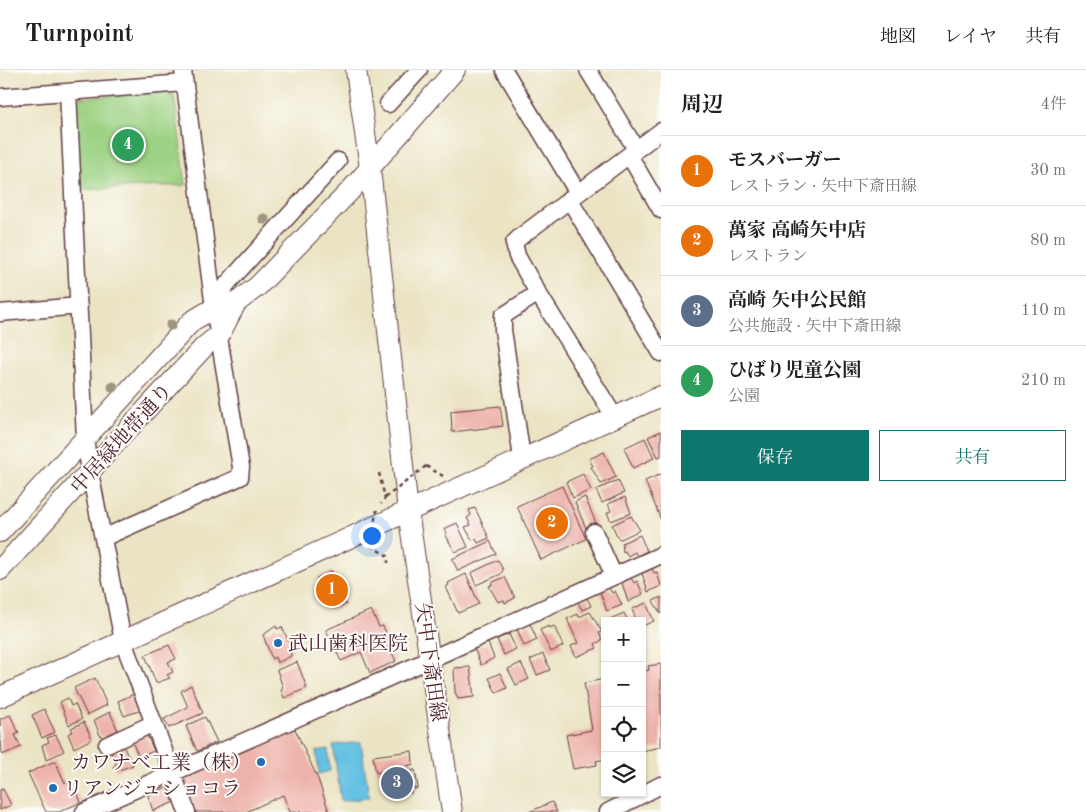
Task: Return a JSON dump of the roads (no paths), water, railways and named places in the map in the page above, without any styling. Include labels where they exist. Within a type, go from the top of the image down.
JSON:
[{"type":"street","name":"矢中下斎田線","points":[[356,70],[370,168],[408,511],[452,812]]},
{"type":"street","points":[[388,104],[419,70]]},
{"type":"street","name":"中居緑地帯通り","points":[[0,532],[192,321],[214,308],[236,302],[258,286],[370,168],[455,70]]},
{"type":"street","points":[[504,70],[661,353]]},
{"type":"street","points":[[588,70],[633,152],[661,210]]},
{"type":"street","points":[[0,97],[68,92],[184,76],[214,308],[220,334],[241,467],[240,477],[103,538]]},
{"type":"street","points":[[68,92],[85,438],[90,472],[123,641],[187,812]]},
{"type":"street","points":[[614,416],[538,293],[517,256],[514,244],[661,131]]},
{"type":"street","points":[[214,308],[227,284],[338,161]]},
{"type":"street","points":[[522,458],[503,330],[503,316],[538,293]]},
{"type":"street","name":"中居緑地帯通り","points":[[0,570],[205,346],[220,334],[236,302]]},
{"type":"street","points":[[0,313],[79,306]]},
{"type":"street","points":[[0,697],[661,396]]},
{"type":"street","points":[[594,532],[614,576]]},
{"type":"street","points":[[84,812],[431,660],[661,555]]},
{"type":"street","points":[[107,745],[154,723]]},
{"type":"street","points":[[608,812],[661,785]]},
{"type":"water","points":[[361,742],[369,798],[341,801],[333,745]]},
{"type":"water","points":[[328,749],[330,771],[319,774],[316,751]]},
{"type":"place","name":"ひばり児童公園","points":[[128,145]]},
{"type":"place","name":"萬家 高崎矢中店","points":[[552,523]]},
{"type":"place","name":"モスバーガー","points":[[332,590]]},
{"type":"place","name":"武山歯科医院","points":[[278,643]]},
{"type":"place","name":"カワナベ工業（株）","points":[[261,762]]},
{"type":"place","name":"高崎 矢中公民館","points":[[397,783]]},
{"type":"place","name":"リアンジュショコラ","points":[[53,788]]}]
